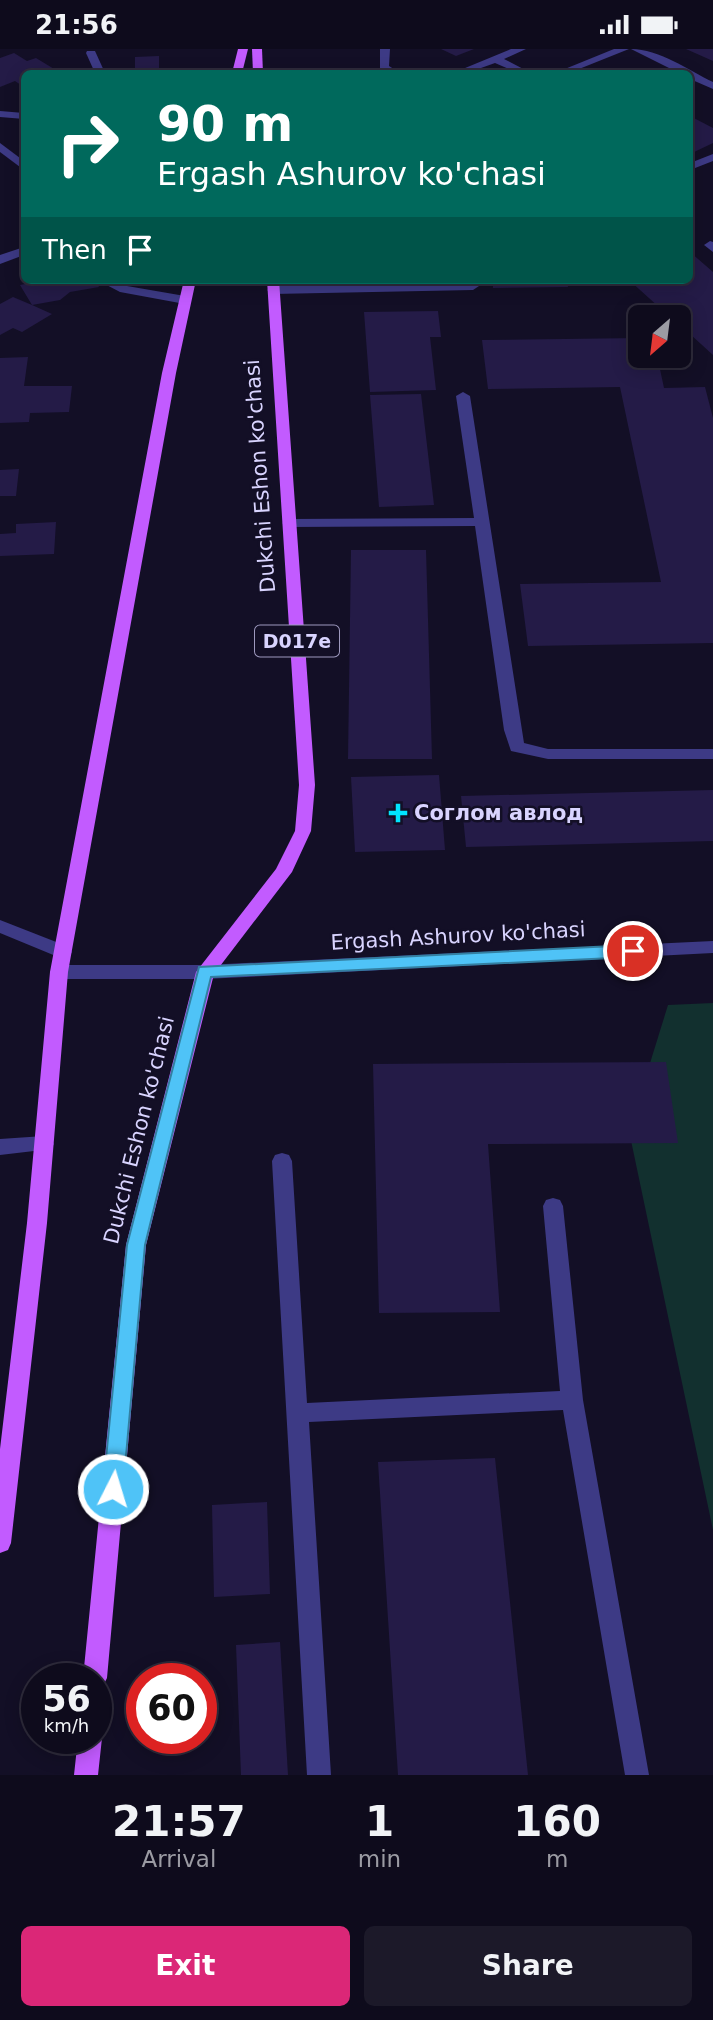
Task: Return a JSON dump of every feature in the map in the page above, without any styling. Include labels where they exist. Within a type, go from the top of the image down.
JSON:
[{"type":"main road","points":[[238,70],[243,49]]},
{"type":"main road","points":[[257,49],[258,70]]},
{"type":"main road","points":[[0,1543],[61,962],[166,387],[189,284]]},
{"type":"main road","name":"Dukchi Eshon ko'chasi","points":[[96,1663],[136,1245],[205,972],[283,872],[303,831],[307,785],[273,285]]},
{"type":"main road","points":[[86,1775],[88,1754]]},
{"type":"street","points":[[385,49],[384,67],[390,70]]},
{"type":"street","points":[[466,70],[521,49]]},
{"type":"street","points":[[568,70],[624,49]]},
{"type":"street","points":[[636,49],[680,70]]},
{"type":"street","points":[[91,53],[99,70]]},
{"type":"street","points":[[495,59],[519,70]]},
{"type":"street","points":[[693,76],[713,86]]},
{"type":"street","points":[[0,114],[21,115]]},
{"type":"street","points":[[0,146],[21,164]]},
{"type":"street","points":[[693,166],[713,157]]},
{"type":"street","points":[[0,260],[21,252]]},
{"type":"street","points":[[112,284],[124,289],[185,300]]},
{"type":"street","points":[[273,285],[473,284]]},
{"type":"street","points":[[463,396],[512,730],[517,747],[548,754],[713,754]]},
{"type":"street","points":[[289,523],[481,522]]},
{"type":"street","points":[[0,926],[61,962],[205,972]]},
{"type":"street","name":"Ergash Ashurov ko'chasi","points":[[205,972],[713,947]]},
{"type":"street","points":[[0,1147],[44,1144]]},
{"type":"street","points":[[282,1161],[319,1775]]},
{"type":"street","points":[[553,1206],[572,1400],[637,1775]]},
{"type":"street","points":[[297,1413],[572,1400]]},
{"type":"green space","points":[[713,1003],[713,1530],[629,1131],[668,1005]]},
{"type":"building","points":[[441,49],[474,49],[456,56]]},
{"type":"building","points":[[686,49],[713,49],[713,61]]},
{"type":"building","points":[[14,53],[27,61],[36,58],[56,70],[21,70],[21,85],[15,81],[0,87],[0,58]]},
{"type":"building","points":[[159,56],[159,70],[135,70],[135,57]]},
{"type":"building","points":[[693,118],[713,128],[713,143],[693,153]]},
{"type":"building","points":[[693,255],[713,272],[713,355],[691,335],[691,305],[657,305],[633,284],[693,284]]},
{"type":"building","points":[[100,284],[99,287],[70,292],[60,300],[32,305],[20,285]]},
{"type":"building","points":[[493,284],[568,284],[568,287],[493,288]]},
{"type":"building","points":[[13,297],[52,314],[22,332],[13,328],[0,335],[0,304]]},
{"type":"building","points":[[438,311],[441,337],[430,337],[436,390],[370,392],[364,312]]},
{"type":"building","points":[[628,338],[628,368],[660,368],[664,388],[705,387],[713,418],[713,643],[528,646],[520,584],[661,582],[620,387],[488,389],[482,340]]},
{"type":"building","points":[[28,357],[24,386],[72,386],[69,412],[30,413],[29,422],[0,423],[0,358]]},
{"type":"building","points":[[421,394],[434,505],[379,507],[370,395]]},
{"type":"building","points":[[19,469],[16,496],[0,496],[0,470]]},
{"type":"building","points":[[56,522],[54,554],[0,556],[0,534],[16,533],[16,524]]},
{"type":"building","points":[[351,550],[426,550],[432,759],[348,759]]},
{"type":"building","name":"Соглом авлод","points":[[439,775],[445,850],[355,852],[351,777]]},
{"type":"building","points":[[713,790],[713,841],[466,847],[461,796]]},
{"type":"building","points":[[666,1062],[678,1143],[488,1144],[500,1312],[379,1313],[373,1064]]},
{"type":"building","points":[[495,1458],[528,1775],[398,1775],[378,1462]]},
{"type":"building","points":[[267,1502],[270,1594],[214,1597],[212,1505]]},
{"type":"building","points":[[280,1642],[288,1775],[241,1775],[236,1645]]},
{"type":"place","name":"Соглом авлод","points":[[398,813]]},
{"type":"route","points":[[113,1489],[136,1245],[205,972],[633,951]]}]
